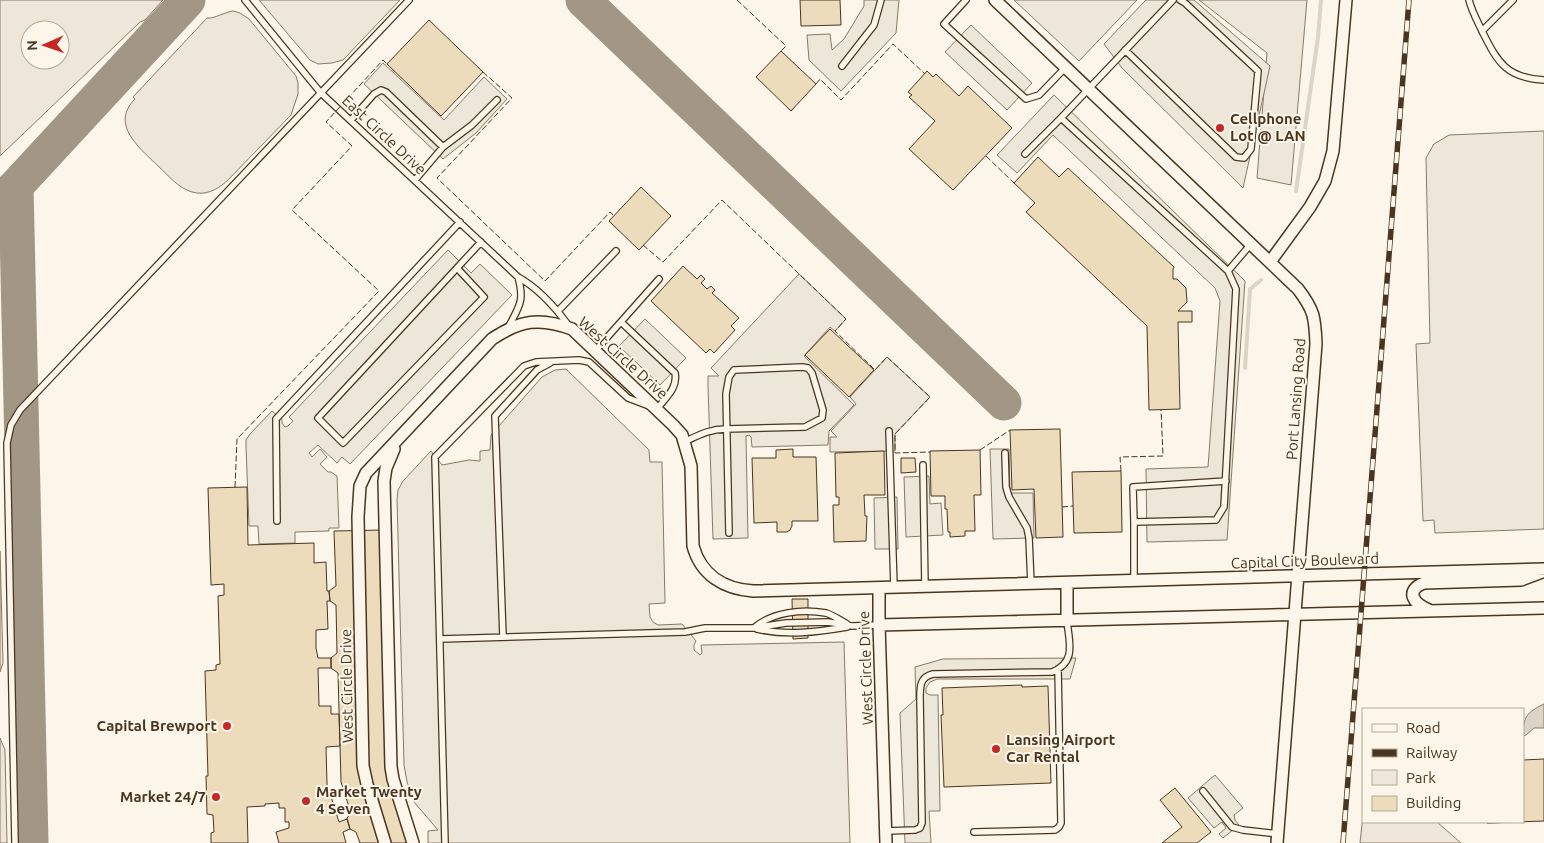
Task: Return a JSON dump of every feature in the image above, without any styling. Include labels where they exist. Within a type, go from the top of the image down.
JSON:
[{"type":"street","name":"Port Lansing Road","points":[[995,0],[1298,288],[1310,306],[1315,320],[1316,344],[1278,839]]},
{"type":"street","points":[[1270,262],[1310,207],[1325,181],[1333,151],[1346,0]]},
{"type":"street","name":"West Circle Drive","points":[[385,843],[366,784],[363,766],[358,517],[360,486],[366,473],[492,339],[508,328],[524,323],[543,322],[559,324],[572,329],[674,424],[682,435],[691,466],[693,546],[696,557],[713,578],[724,585],[739,590],[753,591],[879,588],[886,843]]},
{"type":"street","points":[[396,443],[386,468],[384,481],[391,767],[413,843]]},
{"type":"street","name":"Capital City Boulevard","points":[[879,588],[1544,570]]},
{"type":"street","name":"Capital City Boulevard","points":[[1431,611],[1416,603],[1413,598],[1413,591],[1416,586],[1424,584],[1521,580],[1544,570]]},
{"type":"street","points":[[1068,583],[1068,621]]},
{"type":"street","points":[[879,625],[1544,608]]},
{"type":"lane","name":"East Circle Drive","points":[[245,0],[320,92],[518,277],[529,283],[558,311],[572,329]]},
{"type":"lane","points":[[15,843],[7,443],[11,425],[20,410],[409,0]]},
{"type":"lane","points":[[842,66],[874,24],[881,0]]},
{"type":"lane","points":[[966,0],[944,24],[1026,98],[1039,95],[1066,67]]},
{"type":"lane","points":[[1025,154],[1062,118],[1172,0]]},
{"type":"lane","points":[[1125,50],[1236,158],[1244,158],[1251,149],[1258,71],[1180,0]]},
{"type":"lane","points":[[1469,0],[1495,57],[1507,70],[1522,76],[1544,80]]},
{"type":"lane","points":[[1482,31],[1512,0]]},
{"type":"lane","points":[[350,120],[380,90],[386,92],[443,147]]},
{"type":"lane","points":[[415,180],[443,147],[472,125],[497,100]]},
{"type":"lane","points":[[1062,118],[1228,271],[1236,289],[1224,508],[1216,520],[1134,522]]},
{"type":"lane","points":[[277,521],[276,419],[460,222]]},
{"type":"lane","points":[[457,268],[484,297],[343,443],[318,418],[481,242]]},
{"type":"lane","points":[[1228,271],[1251,244]]},
{"type":"lane","points":[[558,311],[616,251]]},
{"type":"lane","points":[[508,328],[520,304],[522,292],[518,277]]},
{"type":"lane","points":[[595,351],[659,279]]},
{"type":"lane","points":[[445,843],[435,457],[524,366],[536,362],[579,360],[589,362],[628,398],[656,409],[674,388],[676,381],[675,373],[621,322]]},
{"type":"lane","points":[[503,637],[495,416],[537,370],[554,361]]},
{"type":"lane","points":[[684,442],[706,431],[726,429],[805,426],[822,418],[823,410],[812,373],[808,368],[802,367],[734,370],[729,377],[727,385],[726,429],[729,533]]},
{"type":"lane","points":[[889,431],[894,587]]},
{"type":"lane","points":[[1006,453],[1006,487],[1008,497],[1027,528],[1028,533],[1031,584]]},
{"type":"lane","points":[[923,465],[925,587]]},
{"type":"lane","points":[[1134,581],[1133,487],[1226,481]]},
{"type":"lane","points":[[753,628],[763,620],[779,614],[808,612],[828,614],[852,626]]},
{"type":"lane","points":[[886,831],[915,830],[920,828],[922,823],[920,686],[927,675],[1052,672],[1058,670],[1067,662],[1070,651],[1068,621]]},
{"type":"lane","points":[[440,639],[685,632],[705,628],[753,628],[786,623],[828,622],[852,626]]},
{"type":"lane","points":[[753,628],[772,632],[812,632],[852,626],[879,625]]},
{"type":"lane","points":[[974,832],[1055,830],[1059,827],[1061,822],[1058,670]]},
{"type":"lane","points":[[1203,790],[1232,826],[1278,839]]},
{"type":"green space","points":[[0,0],[163,0],[145,20],[140,22],[0,156]]},
{"type":"green space","points":[[259,0],[400,0],[343,60],[318,64],[310,60]]},
{"type":"green space","points":[[1014,0],[1137,0],[1079,61]]},
{"type":"green space","points":[[1199,0],[1307,0],[1291,185],[1257,178],[1267,53]]},
{"type":"green space","points":[[233,11],[249,19],[296,76],[298,94],[291,115],[227,181],[211,191],[197,193],[187,190],[169,177],[136,144],[126,127],[125,118],[128,109],[135,99],[133,97],[207,18]]},
{"type":"green space","points":[[0,551],[3,663],[0,672]]},
{"type":"green space","points":[[0,738],[5,750],[7,843],[0,843]]},
{"type":"green space","points":[[1362,823],[1438,823],[1461,843],[1360,843]]},
{"type":"shaded area","points":[[864,0],[899,0],[896,33],[841,91],[809,60],[807,35],[830,34],[832,50],[844,39],[864,6]]},
{"type":"shaded area","name":"Cellphone Lot @ LAN","points":[[1146,0],[1194,0],[1270,66],[1243,188],[1122,68],[1104,44]]},
{"type":"shaded area","points":[[971,25],[1032,83],[1007,110],[945,52]]},
{"type":"shaded area","points":[[383,63],[444,120],[484,77],[507,99],[476,133],[443,159],[364,84]]},
{"type":"shaded area","points":[[1054,95],[1245,281],[1227,540],[1147,542],[1146,469],[1208,467],[1220,301],[1215,288],[1053,135],[1017,173],[997,155]]},
{"type":"shaded area","points":[[1544,131],[1544,529],[1435,533],[1434,520],[1423,521],[1416,344],[1430,343],[1426,158],[1434,144],[1449,135]]},
{"type":"shaded area","points":[[448,250],[471,273],[480,264],[512,295],[350,464],[342,457],[337,463],[318,445],[309,453],[312,457],[320,449],[327,457],[320,464],[328,472],[337,476],[339,528],[329,528],[329,531],[295,532],[295,543],[259,544],[258,526],[249,526],[246,440],[272,411],[282,420],[285,427],[288,426],[293,421],[289,417]]},
{"type":"shaded area","points":[[799,274],[846,319],[835,331],[830,327],[804,356],[854,405],[829,431],[828,445],[752,447],[751,437],[749,435],[746,436],[748,538],[713,539],[708,376],[719,376],[711,368]]},
{"type":"shaded area","points":[[645,319],[686,358],[660,385],[619,346]]},
{"type":"shaded area","points":[[887,357],[930,397],[895,434],[895,451],[830,452],[830,437],[837,437],[831,431],[856,404],[850,397]]},
{"type":"shaded area","points":[[566,369],[649,450],[650,462],[662,462],[665,603],[649,604],[650,617],[653,622],[658,625],[682,624],[696,641],[694,650],[700,655],[702,653],[701,645],[844,642],[850,843],[428,843],[428,831],[438,830],[414,802],[407,782],[404,765],[398,490],[403,481],[431,451],[442,465],[469,460],[480,461],[480,451],[490,450],[491,435],[542,377],[555,370]]},
{"type":"shaded area","points":[[990,449],[1009,449],[1010,493],[1033,493],[1034,538],[993,539]]},
{"type":"shaded area","points":[[929,476],[930,504],[941,503],[943,535],[906,537],[904,477]]},
{"type":"shaded area","points":[[897,497],[898,549],[875,549],[874,498]]},
{"type":"shaded area","points":[[1076,658],[1070,679],[937,679],[930,682],[926,688],[926,693],[938,695],[940,811],[929,811],[931,843],[905,843],[900,713],[916,699],[915,667],[943,659]]},
{"type":"shaded area","points":[[1544,704],[1544,728],[1534,728],[1524,736],[1525,720],[1534,710]]},
{"type":"shaded area","points":[[1215,775],[1243,808],[1234,815],[1239,825],[1223,838],[1219,834],[1226,828],[1222,822],[1214,828],[1188,798]]},
{"type":"building","points":[[800,0],[840,0],[841,25],[801,26]]},
{"type":"building","points":[[429,20],[483,72],[441,116],[387,64]]},
{"type":"building","points":[[781,51],[816,84],[791,111],[756,77]]},
{"type":"building","points":[[927,71],[933,77],[936,74],[959,96],[968,86],[1012,128],[953,190],[909,149],[935,121],[909,97],[912,95],[908,92]]},
{"type":"building","points":[[1038,157],[1059,177],[1068,168],[1174,267],[1173,279],[1177,279],[1186,288],[1187,302],[1178,311],[1192,311],[1192,322],[1178,322],[1180,409],[1149,410],[1147,326],[1026,212],[1035,203],[1014,183]]},
{"type":"building","points":[[641,187],[671,216],[639,250],[609,221]]},
{"type":"building","points":[[683,266],[697,279],[701,275],[705,279],[701,283],[707,289],[711,286],[715,290],[712,293],[739,318],[731,326],[735,330],[714,353],[710,349],[706,353],[651,301]]},
{"type":"building","points":[[830,329],[874,370],[849,397],[805,355]]},
{"type":"building","points":[[1060,429],[1063,537],[1036,538],[1034,489],[1012,490],[1010,430]]},
{"type":"building","points":[[793,449],[793,457],[816,457],[818,521],[792,521],[790,530],[787,532],[777,532],[777,522],[754,523],[752,458],[776,458],[776,450]]},
{"type":"building","points":[[980,450],[981,495],[974,495],[975,531],[965,531],[965,536],[950,537],[947,509],[945,509],[945,496],[931,496],[930,451]]},
{"type":"building","points":[[884,451],[885,495],[864,495],[865,516],[867,516],[866,541],[834,542],[833,505],[839,505],[839,497],[836,497],[835,453]]},
{"type":"building","points":[[901,458],[915,458],[916,472],[901,473]]},
{"type":"building","points":[[1121,471],[1122,532],[1074,533],[1072,472]]},
{"type":"building","points":[[247,487],[248,545],[314,543],[314,563],[326,562],[327,591],[329,591],[330,601],[327,601],[328,629],[316,630],[316,648],[318,658],[331,658],[331,668],[318,668],[319,706],[331,706],[331,714],[339,714],[340,746],[326,747],[327,784],[339,822],[347,819],[350,829],[343,832],[346,843],[279,843],[276,832],[289,828],[289,822],[285,822],[285,808],[279,808],[279,803],[247,807],[248,843],[211,843],[211,833],[214,832],[213,815],[207,814],[206,776],[208,776],[205,671],[216,670],[216,665],[220,664],[218,596],[224,595],[224,584],[211,585],[208,488]]},
{"type":"building","points":[[383,530],[389,774],[411,843],[360,843],[356,832],[350,829],[347,818],[351,813],[341,782],[338,673],[331,668],[331,658],[337,653],[336,605],[330,601],[329,591],[336,586],[334,531]]},
{"type":"building","points":[[792,599],[808,599],[808,638],[793,639]]},
{"type":"building","name":"Lansing Airport Car Rental","points":[[1022,685],[1022,687],[1048,686],[1051,783],[944,787],[941,715],[943,715],[942,688]]},
{"type":"building","points":[[1544,759],[1544,821],[1524,822],[1524,760]]},
{"type":"building","points":[[1175,788],[1211,832],[1197,843],[1162,843],[1182,827],[1160,800]]},
{"type":"waterway","points":[[1296,191],[1318,37],[1321,0]]},
{"type":"waterway","points":[[1245,368],[1250,289],[1261,280]]},
{"type":"taxiway","points":[[0,201],[188,0]]},
{"type":"taxiway","points":[[583,0],[1004,403]]},
{"type":"taxiway","points":[[16,186],[31,843]]},
{"type":"railway","points":[[1343,843],[1409,0]]},
{"type":"fence","points":[[737,0],[786,46],[781,51]]},
{"type":"fence","points":[[816,84],[820,79],[841,100],[893,44],[925,74]]},
{"type":"fence","points":[[235,487],[237,439],[379,291],[292,210],[352,146],[326,122],[383,60],[387,64]]},
{"type":"fence","points":[[483,72],[512,98],[437,178],[545,281],[610,212],[614,216]]},
{"type":"fence","points":[[986,156],[1014,183]]},
{"type":"fence","points":[[643,245],[663,262],[722,200],[846,319],[835,331],[875,370],[887,357],[930,397],[895,434],[895,453],[930,452]]},
{"type":"fence","points":[[1121,471],[1120,457],[1163,456],[1161,409]]},
{"type":"fence","points":[[980,450],[1010,430]]},
{"type":"fence","points":[[1062,507],[1073,506]]},
{"type":"place","name":"Cellphone Lot @ LAN","points":[[1220,128]]},
{"type":"place","name":"Capital Brewport","points":[[227,726]]},
{"type":"place","name":"Lansing Airport Car Rental","points":[[996,749]]},
{"type":"place","name":"Market 24/7","points":[[216,797]]},
{"type":"place","name":"Market Twenty 4 Seven","points":[[306,801]]}]
